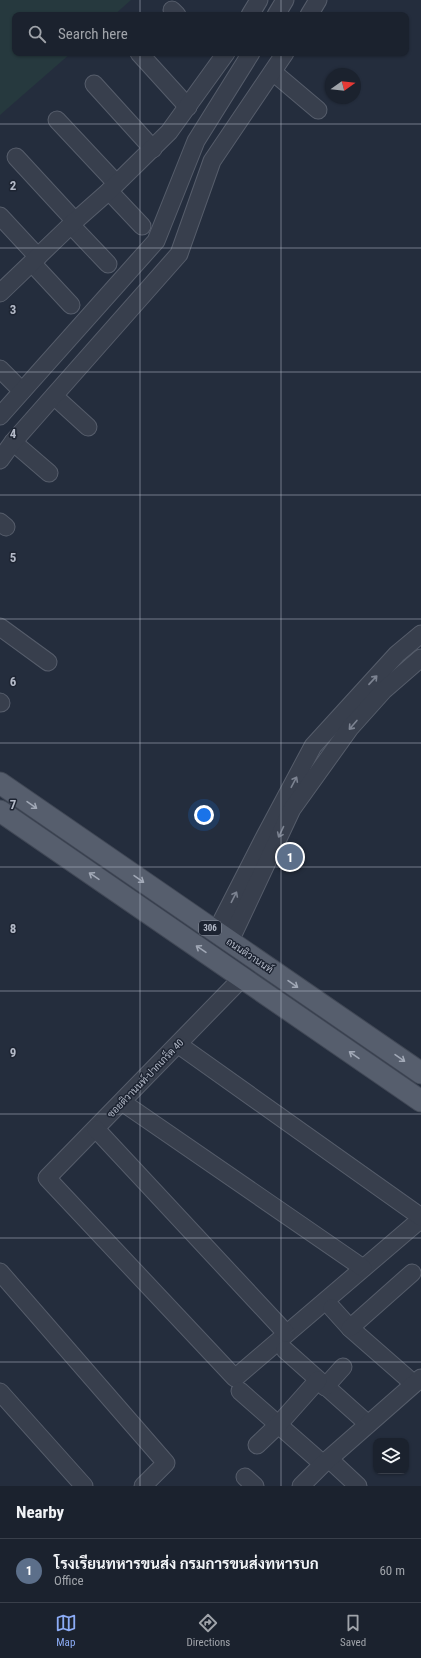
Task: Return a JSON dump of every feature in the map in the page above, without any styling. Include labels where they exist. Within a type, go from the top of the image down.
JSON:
[{"type":"main road","name":"ถนนติวานนท์","points":[[0,783],[421,1073]]},
{"type":"main road","name":"306","points":[[2,816],[222,963],[421,1101]]},
{"type":"main road","points":[[222,963],[227,939]]},
{"type":"street","points":[[252,12],[259,0]]},
{"type":"street","points":[[278,12],[285,0]]},
{"type":"street","points":[[311,12],[318,0]]},
{"type":"street","points":[[142,56],[188,106]]},
{"type":"street","points":[[0,293],[153,149],[169,132],[188,106],[220,56]]},
{"type":"street","points":[[2,408],[22,391],[156,241],[196,141],[250,56]]},
{"type":"street","points":[[0,460],[13,442],[179,254],[212,161],[283,56]]},
{"type":"street","points":[[273,72],[318,110]]},
{"type":"street","points":[[94,84],[153,149]]},
{"type":"street","points":[[56,120],[113,187],[142,226]]},
{"type":"street","points":[[16,157],[108,264]]},
{"type":"street","points":[[0,216],[70,305]]},
{"type":"street","points":[[0,369],[22,391]]},
{"type":"street","points":[[54,396],[88,427]]},
{"type":"street","points":[[13,442],[49,473]]},
{"type":"street","points":[[0,627],[48,662]]},
{"type":"street","points":[[227,939],[265,836],[313,746],[397,654],[421,634]]},
{"type":"street","points":[[227,939],[292,809],[350,728],[384,690],[421,658]]},
{"type":"street","name":"ซอยติวานนท์-ปากเกร็ด 40","points":[[242,977],[179,1045],[47,1178],[235,1378],[286,1341]]},
{"type":"street","points":[[179,1045],[421,1218],[363,1268],[286,1341]]},
{"type":"street","points":[[122,1102],[363,1268]]},
{"type":"street","points":[[96,1129],[286,1341],[322,1384],[368,1424]]},
{"type":"street","points":[[0,1272],[166,1463],[144,1486]]},
{"type":"street","points":[[350,1328],[412,1273]]},
{"type":"street","points":[[301,1486],[326,1461],[418,1381],[350,1328],[332,1308]]},
{"type":"street","points":[[257,1445],[322,1384],[343,1367]]},
{"type":"street","points":[[240,1391],[278,1425],[358,1486]]},
{"type":"street","points":[[0,1392],[84,1486]]},
{"type":"green space","points":[[0,0],[131,0],[117,12],[12,12],[12,56],[68,56],[0,115]]},
{"type":"place","name":"โรงเรียนทหารขนส่ง กรมการขนส่งทหารบก","points":[[290,857]]}]
